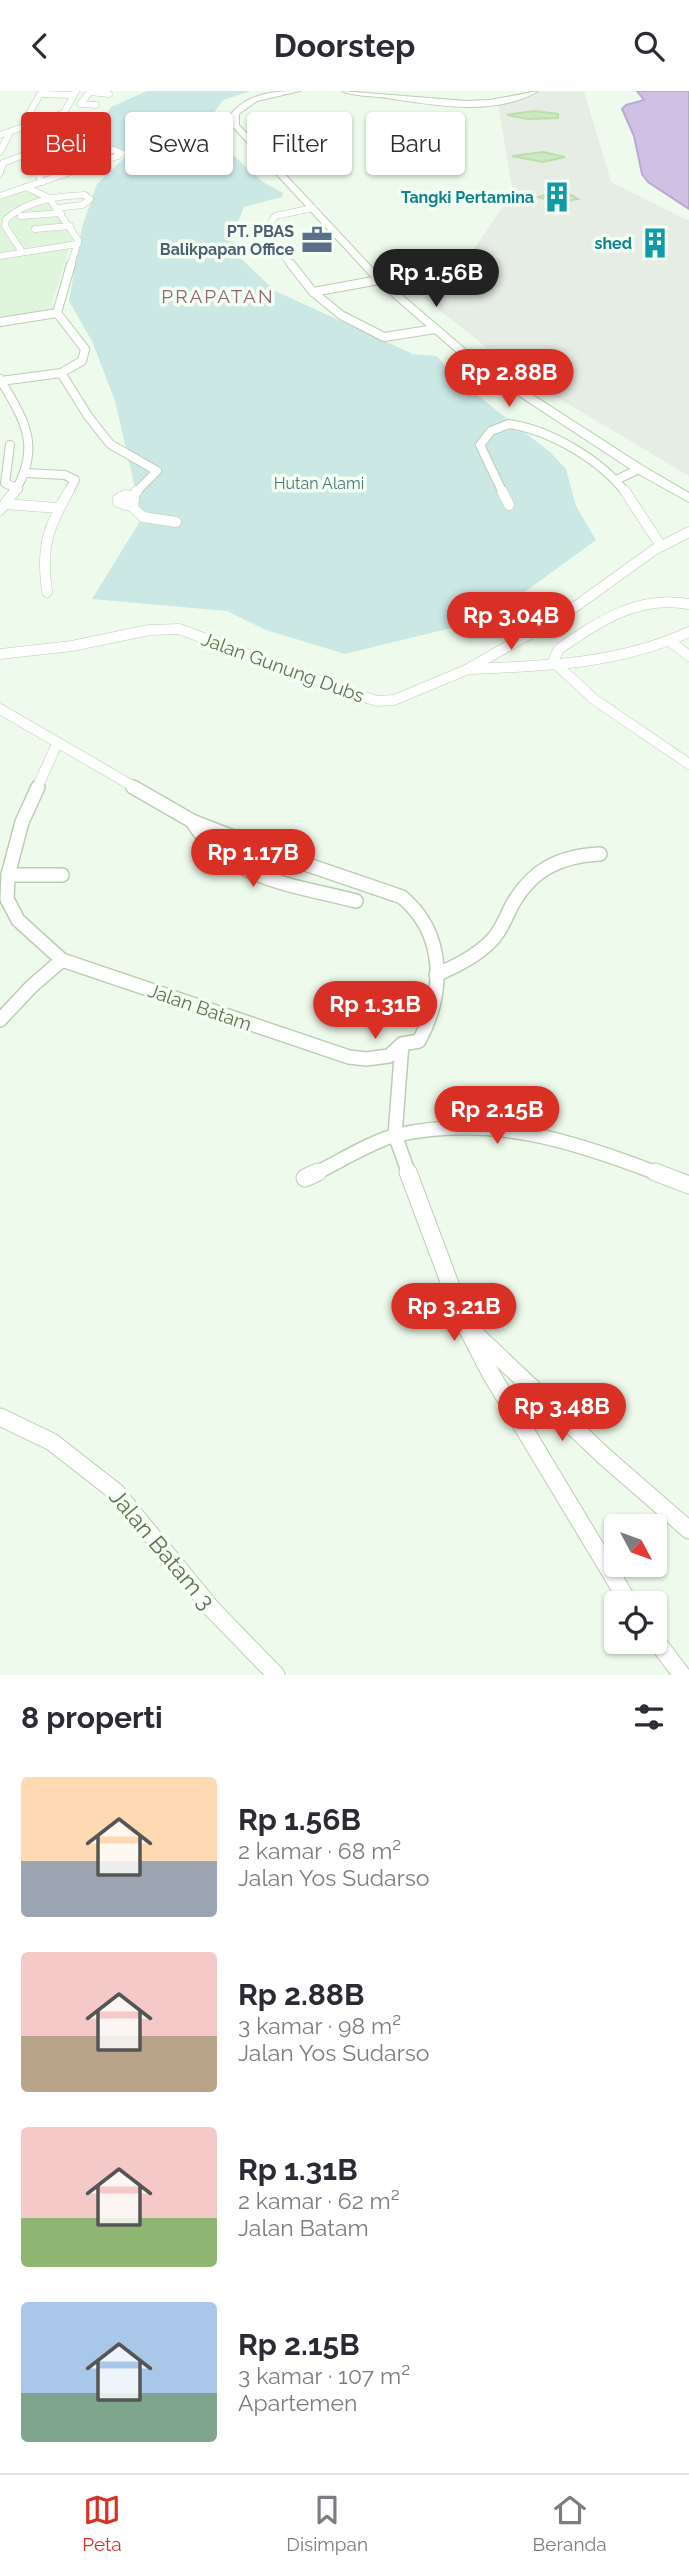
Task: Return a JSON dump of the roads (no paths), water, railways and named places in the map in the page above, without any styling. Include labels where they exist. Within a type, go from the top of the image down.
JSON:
[{"type":"main road","points":[[296,91],[252,100],[238,109],[234,118],[235,125],[379,279],[473,361],[639,469],[689,498]]},
{"type":"main road","points":[[346,91],[480,104],[516,98],[534,91]]},
{"type":"street","points":[[96,106],[80,104],[90,92],[108,95]]},
{"type":"street","points":[[0,135],[64,113],[74,93],[40,94],[30,112]]},
{"type":"street","points":[[31,109],[42,109]]},
{"type":"street","points":[[0,152],[10,132]]},
{"type":"street","points":[[0,173],[3,163],[21,156]]},
{"type":"street","points":[[39,175],[42,182]]},
{"type":"street","points":[[0,196],[42,182],[55,184],[74,175]]},
{"type":"street","points":[[49,198],[55,184]]},
{"type":"street","points":[[28,188],[49,198],[76,234],[78,244],[57,313]]},
{"type":"street","points":[[0,205],[28,188]]},
{"type":"street","points":[[21,215],[59,211],[82,205],[90,199],[85,195],[49,198],[16,210],[6,219],[5,226],[22,252]]},
{"type":"street","points":[[313,208],[275,216],[265,232],[313,292],[341,315],[384,337],[435,329]]},
{"type":"street","points":[[35,229],[70,226]]},
{"type":"street","points":[[0,256],[78,244]]},
{"type":"street","points":[[0,249],[9,249],[13,254]]},
{"type":"street","points":[[313,292],[379,279]]},
{"type":"street","points":[[0,322],[57,313]]},
{"type":"street","points":[[2,507],[18,489],[26,473],[30,441],[19,409],[0,380],[61,373],[82,361],[85,349],[57,313]]},
{"type":"street","points":[[61,373],[88,417],[110,443],[157,471],[130,500],[132,510],[150,520],[176,522]]},
{"type":"street","points":[[509,505],[480,445],[487,434],[510,423],[527,428],[593,461],[616,480],[660,546]]},
{"type":"street","points":[[10,445],[3,482],[18,489]]},
{"type":"street","points":[[616,480],[639,469]]},
{"type":"street","points":[[26,473],[72,477],[75,480],[58,508],[43,548],[47,592]]},
{"type":"street","points":[[2,507],[58,508]]},
{"type":"street","name":"Jalan Gunung Dubs","points":[[1,655],[72,646],[149,630],[179,629],[377,701],[407,697],[466,670],[565,614],[660,546],[689,532]]},
{"type":"street","points":[[689,604],[661,601],[618,611],[559,649],[554,659],[595,701],[689,764]]},
{"type":"street","points":[[466,670],[557,665],[649,649],[671,642],[689,632]]},
{"type":"street","points":[[671,642],[689,656]]},
{"type":"street","name":"Jalan Batam","points":[[0,709],[192,821],[262,849],[402,897],[414,904],[430,931],[436,953],[432,1018],[419,1041],[402,1044],[389,1056],[366,1059],[349,1057],[62,960],[6,913],[8,875],[22,822],[57,744]]},
{"type":"street","points":[[192,821],[204,844],[237,867],[356,901]]},
{"type":"street","points":[[436,975],[467,958],[497,935],[520,892],[536,873],[547,865],[575,854],[600,854]]},
{"type":"street","points":[[8,875],[62,875]]},
{"type":"street","points":[[0,1020],[32,986],[62,960]]},
{"type":"street","points":[[402,1044],[395,1135],[465,1324],[530,1440],[622,1591]]},
{"type":"street","points":[[305,1178],[395,1135],[467,1126],[517,1130],[598,1150],[689,1185]]},
{"type":"street","points":[[465,1324],[605,1457],[689,1530]]},
{"type":"street","name":"Jalan Batam 3","points":[[0,1417],[52,1442],[116,1492],[212,1609],[276,1675]]},
{"type":"street","points":[[666,1654],[682,1675]]},
{"type":"place","name":"Tangki Pertamina","points":[[557,197]]},
{"type":"place","name":"PT. PBAS Balikpapan Office","points":[[317,240]]},
{"type":"place","name":"shed","points":[[655,243]]},
{"type":"district","name":"PRAPATAN","points":[[218,296]]},
{"type":"park label","name":"Hutan Alami","points":[[319,483]]}]
